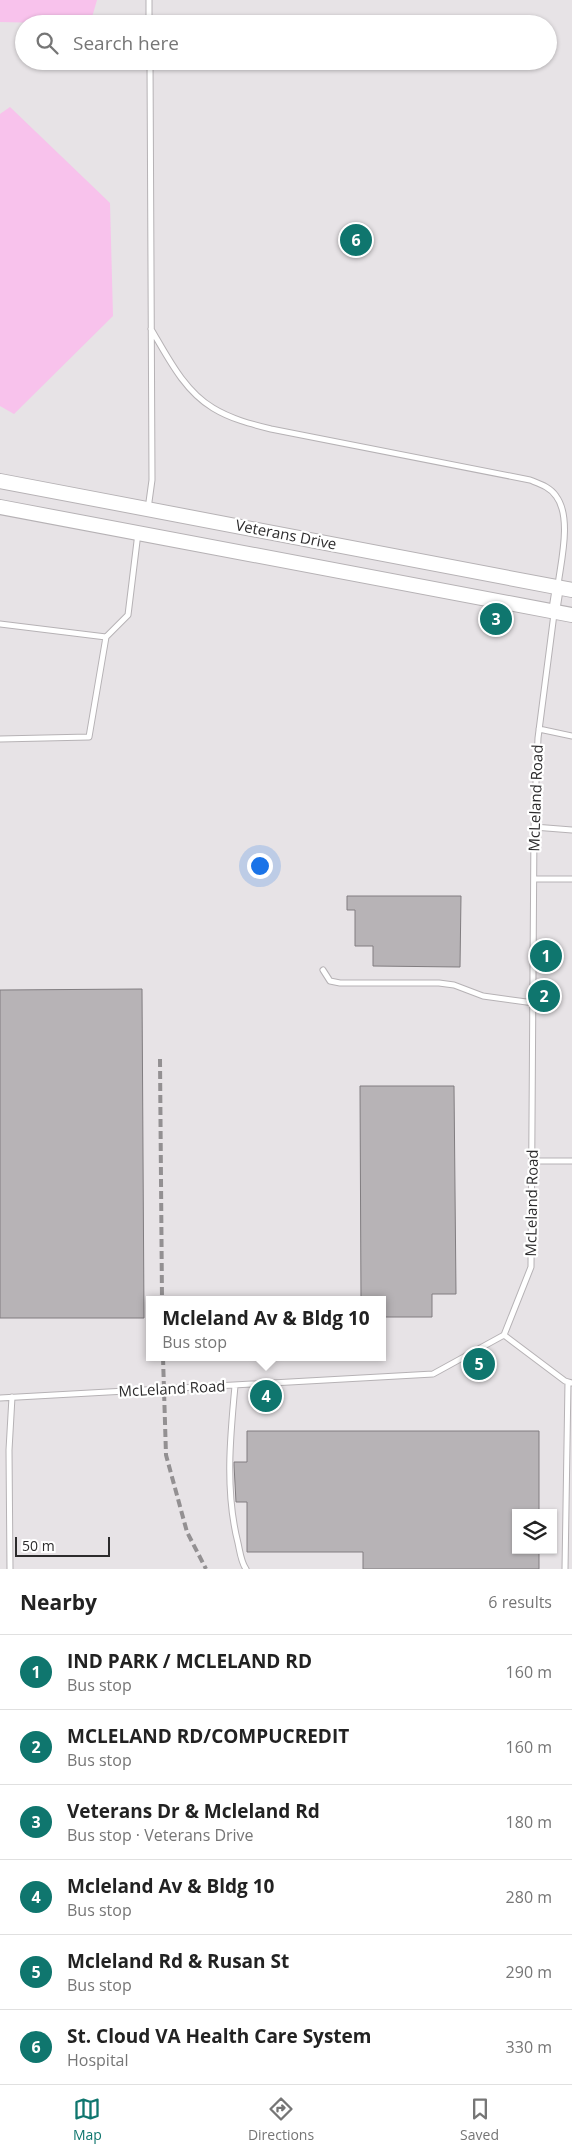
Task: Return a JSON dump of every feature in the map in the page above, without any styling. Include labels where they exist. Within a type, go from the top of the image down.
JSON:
[{"type":"main road","name":"Veterans Drive","points":[[0,481],[572,590]]},
{"type":"main road","name":"Veterans Drive","points":[[0,507],[572,615]]},
{"type":"street","points":[[554,612],[558,587]]},
{"type":"lane","points":[[149,0],[149,15]]},
{"type":"lane","points":[[148,509],[152,480],[150,70]]},
{"type":"lane","points":[[151,329],[165,353],[193,391],[212,407],[239,421],[270,429],[530,480],[546,487],[557,497],[562,511],[564,527],[558,587]]},
{"type":"lane","points":[[0,739],[89,737],[106,637],[128,615],[138,533]]},
{"type":"lane","name":"McLeland Road","points":[[0,1398],[433,1374],[504,1335],[531,1266],[534,827],[539,729],[554,612]]},
{"type":"lane","points":[[0,624],[106,637]]},
{"type":"lane","points":[[539,729],[572,736]]},
{"type":"lane","points":[[534,827],[572,830]]},
{"type":"lane","points":[[534,879],[572,879]]},
{"type":"lane","points":[[323,970],[330,981],[340,983],[454,984],[483,996],[534,1002]]},
{"type":"lane","points":[[532,1161],[572,1161]]},
{"type":"lane","points":[[504,1335],[570,1382],[565,1569]]},
{"type":"lane","points":[[235,1386],[231,1428],[229,1490],[236,1537],[246,1569]]},
{"type":"lane","points":[[10,1569],[9,1450],[12,1397]]},
{"type":"shaded area","points":[[0,0],[97,0],[93,15],[15,15],[15,22],[0,22]]},
{"type":"shaded area","points":[[10,107],[110,203],[113,316],[14,414],[0,406],[0,114]]},
{"type":"building","points":[[347,896],[461,896],[460,967],[373,966],[373,946],[355,946],[355,910],[347,910]]},
{"type":"building","points":[[142,989],[144,1318],[0,1318],[0,990]]},
{"type":"building","points":[[360,1086],[454,1086],[456,1294],[432,1294],[432,1317],[386,1317],[386,1296],[361,1296]]},
{"type":"building","points":[[247,1431],[539,1431],[539,1509],[512,1509],[512,1554],[539,1554],[539,1569],[363,1569],[363,1552],[247,1552],[247,1502],[236,1502],[234,1462],[247,1462]]},
{"type":"railway","points":[[160,1059],[162,1296]]},
{"type":"railway","points":[[163,1361],[166,1455],[187,1532],[206,1569]]},
{"type":"place","name":"St. Cloud VA Health Care System","points":[[356,240]]},
{"type":"place","name":"Veterans Dr & Mcleland Rd","points":[[496,619]]},
{"type":"place","name":"IND PARK / MCLELAND RD","points":[[546,956]]},
{"type":"place","name":"MCLELAND RD/COMPUCREDIT","points":[[544,996]]},
{"type":"place","name":"Mcleland Rd & Rusan St","points":[[479,1364]]},
{"type":"place","name":"Mcleland Av & Bldg 10","points":[[266,1396]]}]
